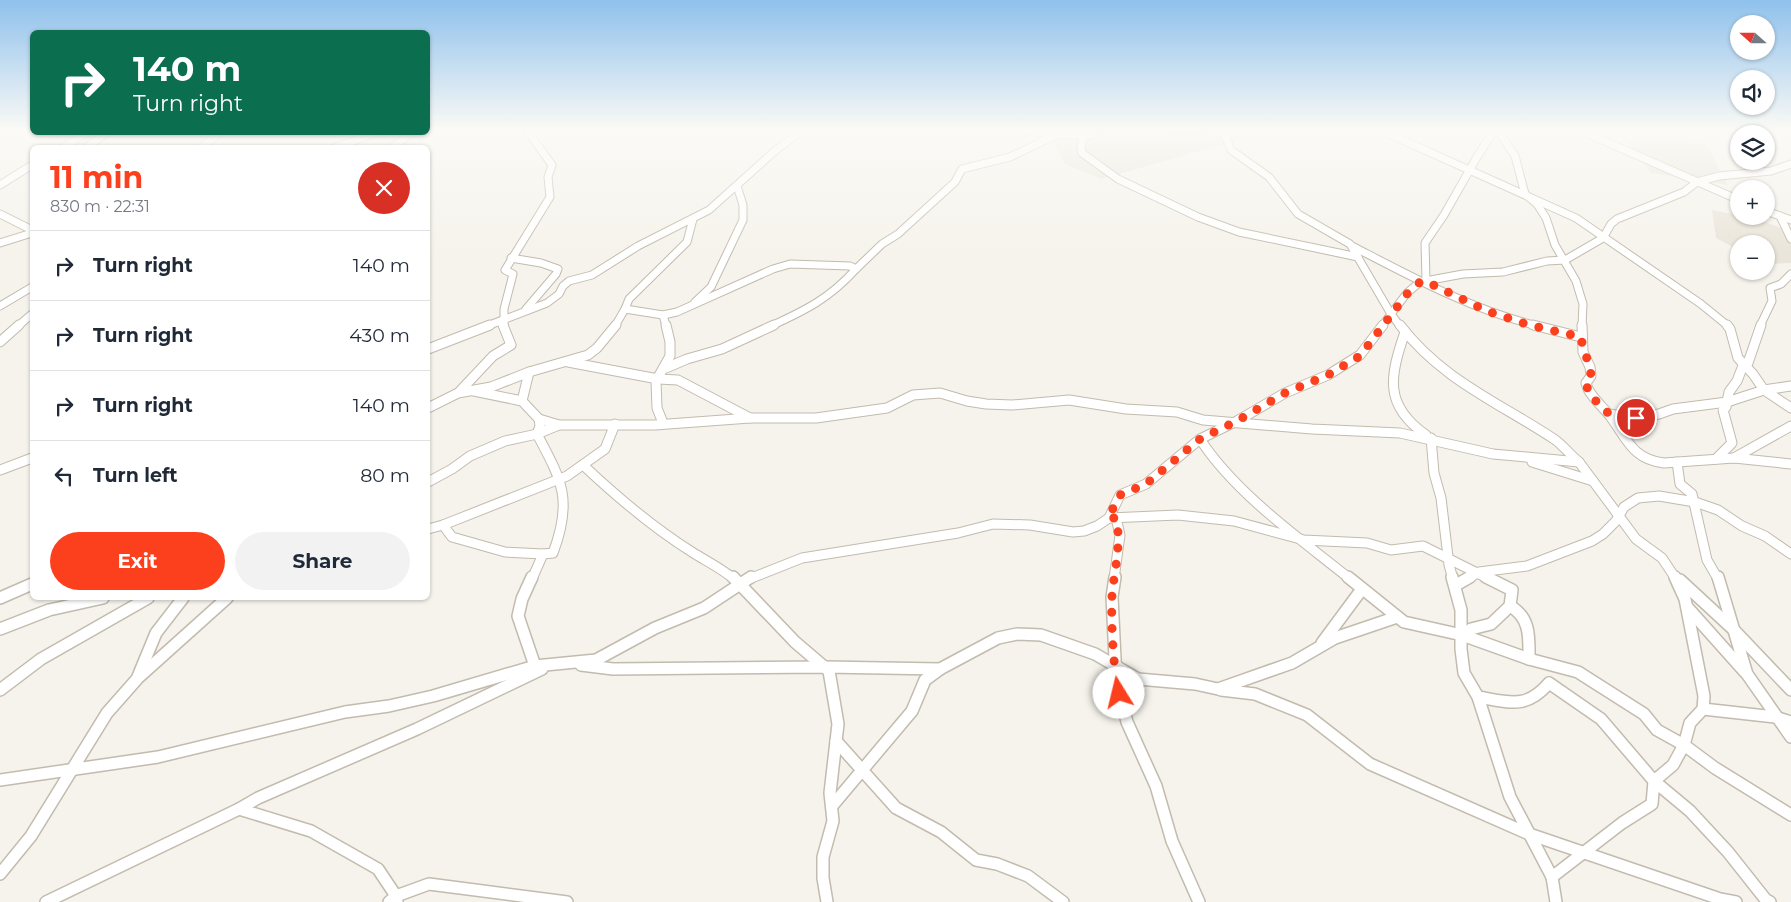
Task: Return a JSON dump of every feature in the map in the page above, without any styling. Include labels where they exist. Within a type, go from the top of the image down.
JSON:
[{"type":"street","points":[[9,180],[23,171]]},
{"type":"street","points":[[458,393],[475,377],[492,356],[504,351],[511,345],[501,321],[502,311],[513,274],[504,270],[550,197],[548,177],[550,171]]},
{"type":"street","points":[[430,347],[547,303],[559,294],[563,286],[569,281],[592,275],[638,246],[709,210],[726,193],[753,171]]},
{"type":"street","points":[[666,368],[687,359],[722,349],[804,311],[840,287],[882,244],[898,234],[949,188],[955,182],[960,171]]},
{"type":"street","points":[[1107,171],[1118,179],[1198,217],[1239,232],[1358,257]]},
{"type":"street","points":[[1261,171],[1269,177],[1298,214],[1397,269],[1487,311],[1529,325],[1581,337]]},
{"type":"street","points":[[1426,281],[1425,243],[1440,222],[1467,171]]},
{"type":"street","points":[[1471,171],[1576,218],[1701,304],[1730,329],[1738,358],[1744,363],[1764,390],[1791,408]]},
{"type":"street","points":[[1519,171],[1525,194],[1537,204],[1546,218],[1555,245],[1565,260],[1580,292],[1583,304],[1581,337],[1583,352],[1590,367],[1591,376],[1586,383],[1589,394],[1609,414],[1632,447],[1648,461],[1677,462],[1734,458],[1791,464]]},
{"type":"street","points":[[1672,171],[1730,196]]},
{"type":"street","points":[[1199,902],[1172,841],[1156,786],[1127,722],[1116,679],[1112,598],[1120,535],[1112,518],[1120,495],[1146,484],[1200,439],[1237,421],[1285,393],[1328,375],[1360,356],[1407,294],[1420,282],[1464,274],[1503,272],[1547,261],[1565,260],[1604,238],[1610,224],[1616,219],[1684,192],[1697,182],[1718,176],[1770,171]]},
{"type":"street","points":[[0,183],[30,175]]},
{"type":"street","points":[[691,306],[711,287],[743,220],[743,205],[737,186]]},
{"type":"street","points":[[0,214],[30,230]]},
{"type":"street","points":[[1775,214],[1791,220]]},
{"type":"street","points":[[1780,216],[1791,238]]},
{"type":"street","points":[[430,407],[458,393],[491,387],[529,372],[588,355],[597,348],[614,328],[625,310],[629,299],[687,242],[693,219]]},
{"type":"street","points":[[0,243],[30,232]]},
{"type":"street","points":[[1350,244],[1392,314],[1405,332],[1434,362],[1470,390],[1556,440],[1568,454],[1579,462],[1636,539],[1662,558],[1676,576],[1733,630],[1791,690]]},
{"type":"street","points":[[511,258],[541,263],[558,269],[556,274],[524,312]]},
{"type":"street","points":[[625,310],[663,315],[677,312],[772,269],[790,264],[850,266],[856,269]]},
{"type":"street","points":[[1715,460],[1732,443],[1723,414],[1730,392],[1744,363],[1748,363],[1751,357],[1762,327],[1762,316],[1772,301],[1770,288],[1781,284],[1791,274]]},
{"type":"street","points":[[0,306],[30,288]]},
{"type":"street","points":[[663,315],[672,353],[666,368],[656,381],[657,407],[659,419],[663,423]]},
{"type":"street","points":[[0,342],[30,316]]},
{"type":"street","points":[[1405,332],[1397,355],[1393,392],[1415,428],[1431,438]]},
{"type":"street","points":[[568,362],[658,379],[678,380],[750,418]]},
{"type":"street","points":[[522,401],[529,372]]},
{"type":"street","points":[[1609,414],[1636,418],[1659,414],[1673,409],[1727,402],[1764,390],[1791,386]]},
{"type":"street","points":[[469,390],[522,401],[539,419],[559,425],[655,425],[750,418],[816,418],[887,408],[912,395],[940,393],[968,402],[986,404],[1012,405],[1069,400],[1126,409],[1177,412],[1203,420],[1237,421],[1312,429],[1400,433],[1431,438],[1492,454],[1510,454],[1579,462]]},
{"type":"street","points":[[443,525],[452,537],[505,552],[554,553],[561,533],[562,501],[560,479],[537,434],[540,426],[539,419]]},
{"type":"street","points":[[430,528],[560,479],[605,449],[614,424]]},
{"type":"street","points":[[430,481],[452,469],[470,456],[505,441],[537,434],[559,425]]},
{"type":"street","points":[[1734,458],[1791,426]]},
{"type":"street","points":[[1431,438],[1434,472],[1441,498],[1448,557],[1461,610],[1462,634],[1460,649],[1464,673],[1478,697],[1510,797],[1552,877],[1556,902]]},
{"type":"street","points":[[1200,439],[1214,461],[1273,518],[1304,540],[1331,565],[1404,622],[1462,634],[1529,659],[1578,672],[1644,714],[1657,730],[1684,745],[1715,768],[1791,815]]},
{"type":"street","points":[[1510,454],[1594,482]]},
{"type":"street","points":[[0,470],[30,459]]},
{"type":"street","points":[[1677,462],[1680,484],[1692,494],[1696,502],[1707,560],[1718,578],[1747,674]]},
{"type":"street","points":[[583,465],[622,502],[692,552],[721,568],[740,583],[795,642],[829,671],[838,724],[830,793],[832,821],[823,857],[823,878],[827,902]]},
{"type":"street","points":[[1456,584],[1477,572],[1527,566],[1590,542],[1603,534],[1619,516],[1624,507],[1638,498],[1659,496],[1696,502],[1718,510],[1742,526],[1765,536],[1791,554]]},
{"type":"street","points":[[0,780],[158,757],[345,712],[389,706],[432,696],[535,666],[574,664],[596,660],[655,628],[704,608],[740,583],[775,567],[823,554],[958,533],[993,524],[1030,525],[1073,532],[1084,531],[1112,518],[1178,515],[1234,521],[1304,540],[1367,543],[1391,550],[1423,546],[1512,590],[1510,606],[1491,624],[1471,629],[1462,634]]},
{"type":"street","points":[[535,666],[518,616],[522,599],[543,554]]},
{"type":"street","points":[[1552,877],[1652,804],[1654,782],[1672,765],[1684,745],[1690,723],[1703,709],[1704,696],[1687,607],[1676,576]]},
{"type":"street","points":[[0,598],[30,585]]},
{"type":"street","points":[[1319,647],[1362,589]]},
{"type":"street","points":[[0,629],[49,610],[94,600]]},
{"type":"street","points":[[0,690],[40,658],[144,600]]},
{"type":"street","points":[[137,679],[156,633],[182,600]]},
{"type":"street","points":[[0,874],[31,836],[107,713],[137,679],[225,600]]},
{"type":"street","points":[[1510,606],[1524,616],[1527,622],[1529,659]]},
{"type":"street","points":[[1687,607],[1747,674],[1775,716],[1790,733]]},
{"type":"street","points":[[1218,689],[1292,663],[1335,638],[1397,617]]},
{"type":"street","points":[[832,806],[912,711],[925,680],[940,669],[998,638],[1017,634],[1041,634],[1095,654],[1138,679],[1195,684],[1255,694],[1307,715],[1370,764],[1530,834],[1720,900],[1736,902]]},
{"type":"street","points":[[574,664],[612,669],[824,667],[940,669]]},
{"type":"street","points":[[46,902],[239,810],[258,798],[417,729],[549,666]]},
{"type":"street","points":[[1478,697],[1525,703],[1540,695],[1549,682],[1601,719],[1654,782],[1690,811],[1728,852],[1766,900],[1770,902]]},
{"type":"street","points":[[1703,709],[1775,716]]},
{"type":"street","points":[[836,741],[896,808],[941,832],[976,860],[997,864],[1028,876],[1064,902]]},
{"type":"street","points":[[239,810],[311,832],[378,869],[394,900],[429,884],[567,902]]},
{"type":"shaded area","points":[[1082,171],[1129,171],[1101,179]]},
{"type":"shaded area","points":[[1650,171],[1721,171],[1728,185],[1651,173]]},
{"type":"shaded area","points":[[1712,210],[1730,214],[1730,225],[1773,225],[1791,232],[1791,263],[1775,264],[1775,235],[1730,235],[1730,245],[1716,238]]},
{"type":"route","points":[[1119,693],[1116,679],[1112,598],[1120,535],[1116,518],[1108,518],[1114,510],[1117,499],[1120,495],[1146,484],[1200,439],[1237,421],[1285,393],[1328,375],[1360,356],[1407,294],[1420,282],[1425,281],[1487,311],[1529,325],[1581,337],[1583,352],[1590,367],[1591,376],[1586,383],[1589,394],[1609,414],[1636,418]]}]
